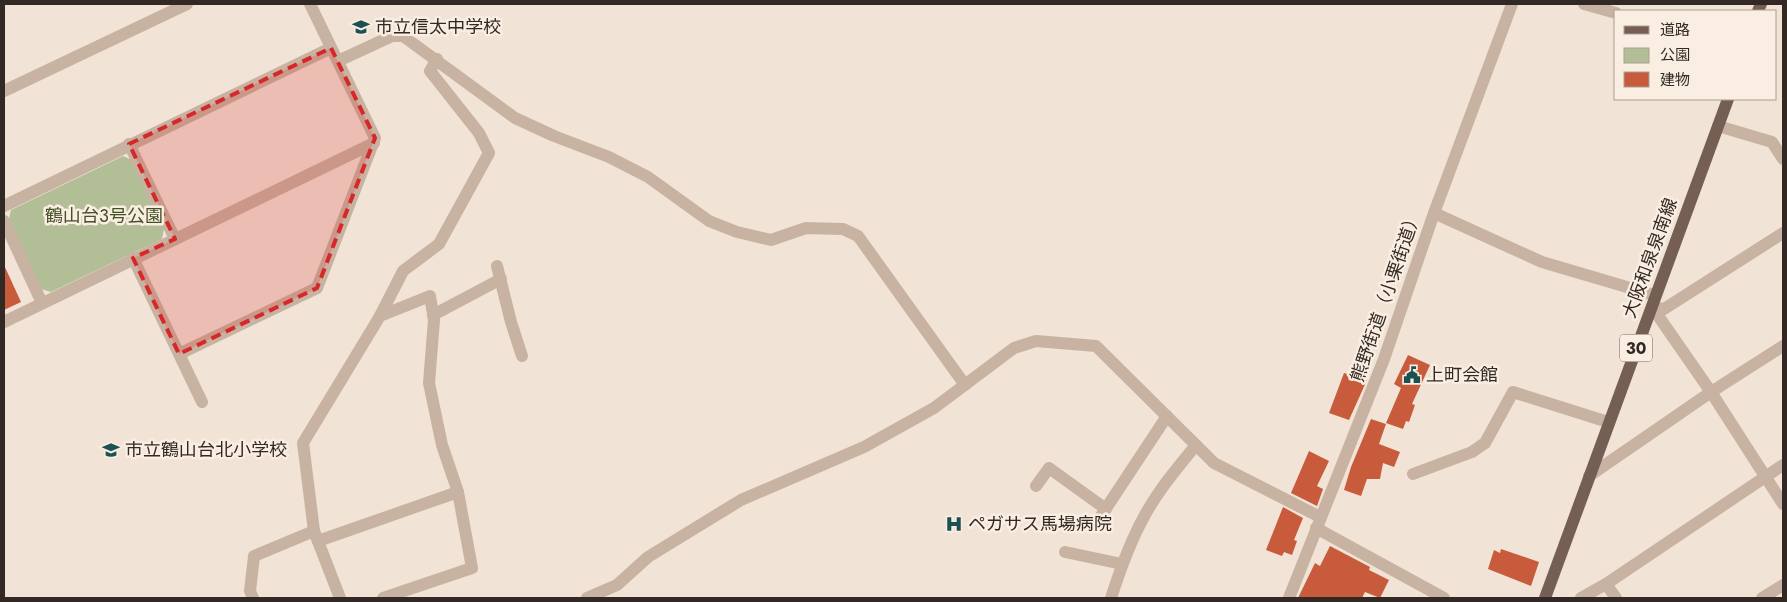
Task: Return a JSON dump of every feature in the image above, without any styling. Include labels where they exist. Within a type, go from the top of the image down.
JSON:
[{"type":"main road","name":"大阪和泉泉南線","points":[[1545,598],[1728,100]]},
{"type":"street","points":[[4,91],[187,4]]},
{"type":"street","points":[[179,354],[317,288],[374,143],[375,138],[310,4]]},
{"type":"street","name":"熊野街道（小栗街道）","points":[[1289,598],[1384,359],[1434,213],[1512,4]]},
{"type":"street","points":[[1584,4],[1614,12]]},
{"type":"street","points":[[338,61],[392,36],[403,36],[515,118],[609,157],[648,177],[709,221],[737,232],[771,240],[806,228],[843,230],[858,236],[965,384]]},
{"type":"street","points":[[4,206],[331,48]]},
{"type":"street","points":[[340,598],[316,536],[303,443],[380,316],[403,271],[439,244],[489,153],[479,133],[430,71],[436,59]]},
{"type":"street","points":[[1718,126],[1772,142],[1783,159]]},
{"type":"street","points":[[4,322],[374,143]]},
{"type":"street","points":[[129,144],[175,239]]},
{"type":"street","points":[[1434,213],[1542,262],[1653,301],[1664,309],[1783,233]]},
{"type":"street","points":[[4,221],[42,303]]},
{"type":"street","points":[[133,258],[202,402]]},
{"type":"street","points":[[497,266],[522,356]]},
{"type":"street","points":[[433,315],[500,279]]},
{"type":"street","points":[[380,316],[430,296],[433,315],[429,383],[442,445],[458,492],[472,568],[383,598]]},
{"type":"street","points":[[1653,301],[1783,504]]},
{"type":"street","points":[[587,598],[617,585],[648,557],[740,500],[864,447],[934,408],[1014,348],[1036,341],[1096,346],[1214,463],[1318,522],[1444,598]]},
{"type":"street","points":[[1589,476],[1711,392],[1783,346]]},
{"type":"street","points":[[1414,474],[1472,452],[1485,443],[1514,392],[1608,422]]},
{"type":"street","points":[[1036,486],[1049,468],[1102,514],[1167,416]]},
{"type":"street","points":[[1111,598],[1122,564],[1138,528],[1160,491],[1196,445]]},
{"type":"street","points":[[1581,598],[1606,584],[1783,465]]},
{"type":"street","points":[[253,598],[250,591],[254,556],[458,492]]},
{"type":"street","points":[[1065,552],[1122,564]]},
{"type":"street","points":[[1606,584],[1616,598]]},
{"type":"street","points":[[1762,598],[1783,585]]},
{"type":"highlighted area","points":[[331,48],[375,138],[317,288],[179,354],[133,258],[175,239],[129,144]]},
{"type":"green space","name":"鶴山台3号公園","points":[[123,156],[132,160],[164,229],[162,239],[51,292],[41,289],[9,219],[11,210]]},
{"type":"building","points":[[4,265],[21,302],[4,310]]},
{"type":"building","points":[[1408,355],[1430,365],[1412,404],[1415,405],[1409,422],[1406,421],[1403,429],[1386,423],[1401,388],[1394,384]]},
{"type":"building","points":[[1344,373],[1367,380],[1349,420],[1329,413]]},
{"type":"building","points":[[1371,419],[1386,424],[1379,444],[1400,452],[1394,467],[1383,463],[1380,479],[1367,479],[1361,496],[1344,490],[1351,467]]},
{"type":"building","points":[[1309,451],[1329,461],[1317,486],[1323,489],[1317,506],[1291,493]]},
{"type":"building","points":[[1283,507],[1303,518],[1294,540],[1297,541],[1292,555],[1284,552],[1282,556],[1266,550]]},
{"type":"building","points":[[1330,546],[1370,567],[1369,570],[1389,580],[1380,598],[1365,592],[1362,598],[1298,598],[1315,563],[1320,566]]},
{"type":"building","points":[[1501,549],[1539,562],[1531,586],[1488,569],[1494,550],[1500,553]]},
{"type":"place","name":"市立信太中学校","points":[[361,27]]},
{"type":"place","name":"上町会館","points":[[1412,375]]},
{"type":"place","name":"市立鶴山台北小学校","points":[[111,450]]},
{"type":"place","name":"ペガサス馬場病院","points":[[954,524]]}]
